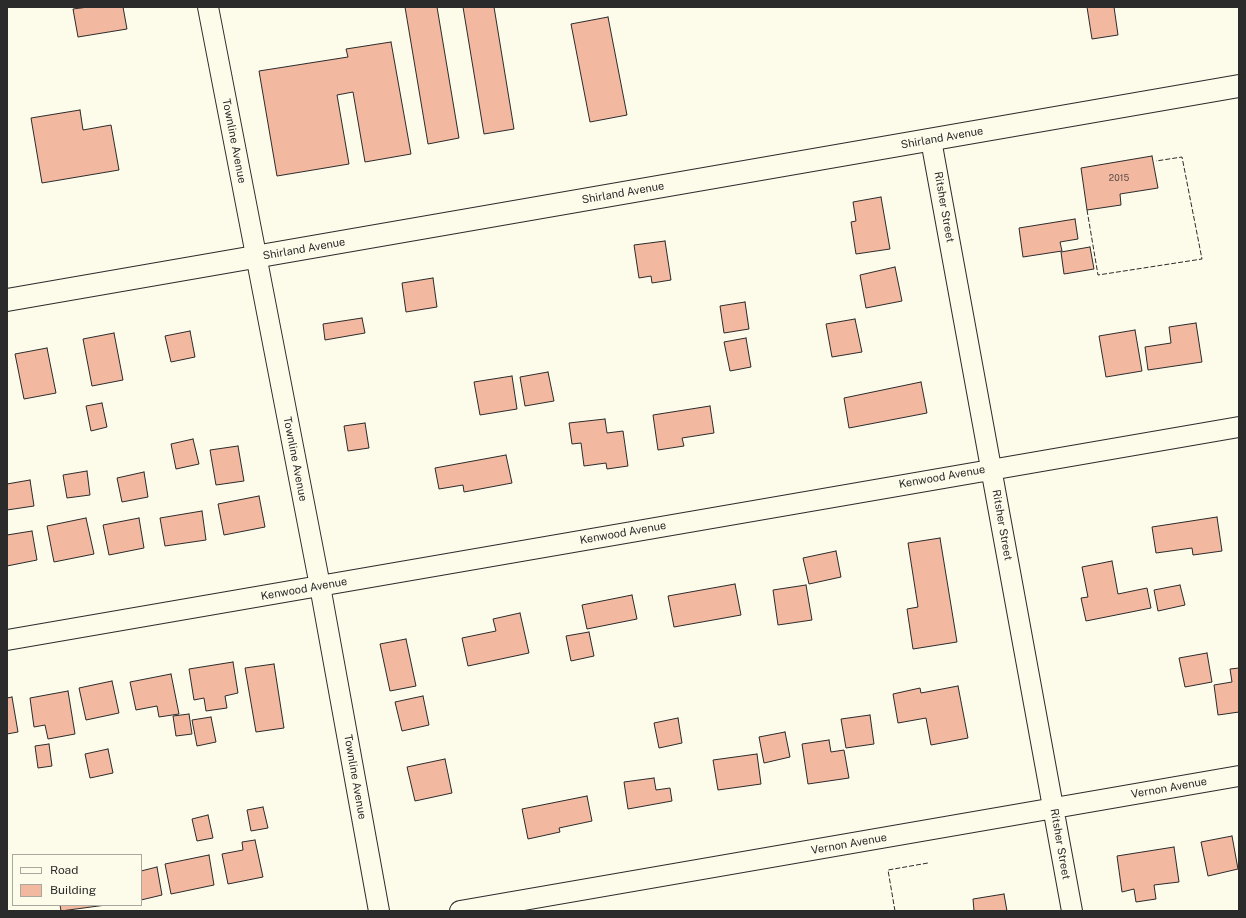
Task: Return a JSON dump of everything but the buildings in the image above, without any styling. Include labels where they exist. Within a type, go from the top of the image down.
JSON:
[{"type":"street","name":"Townline Avenue","points":[[208,7],[320,586],[379,911]]},
{"type":"street","name":"Shirland Avenue","points":[[7,300],[256,258],[1239,86]]},
{"type":"street","name":"Ritsher Street","points":[[931,140],[1072,911]]},
{"type":"street","name":"Kenwood Avenue","points":[[7,640],[1239,427]]},
{"type":"street","name":"Vernon Avenue","points":[[460,911],[1239,776]]},
{"type":"fence","points":[[1087,210],[1098,275],[1202,259],[1182,157],[1156,161]]},
{"type":"fence","points":[[895,911],[888,870],[928,863]]}]
